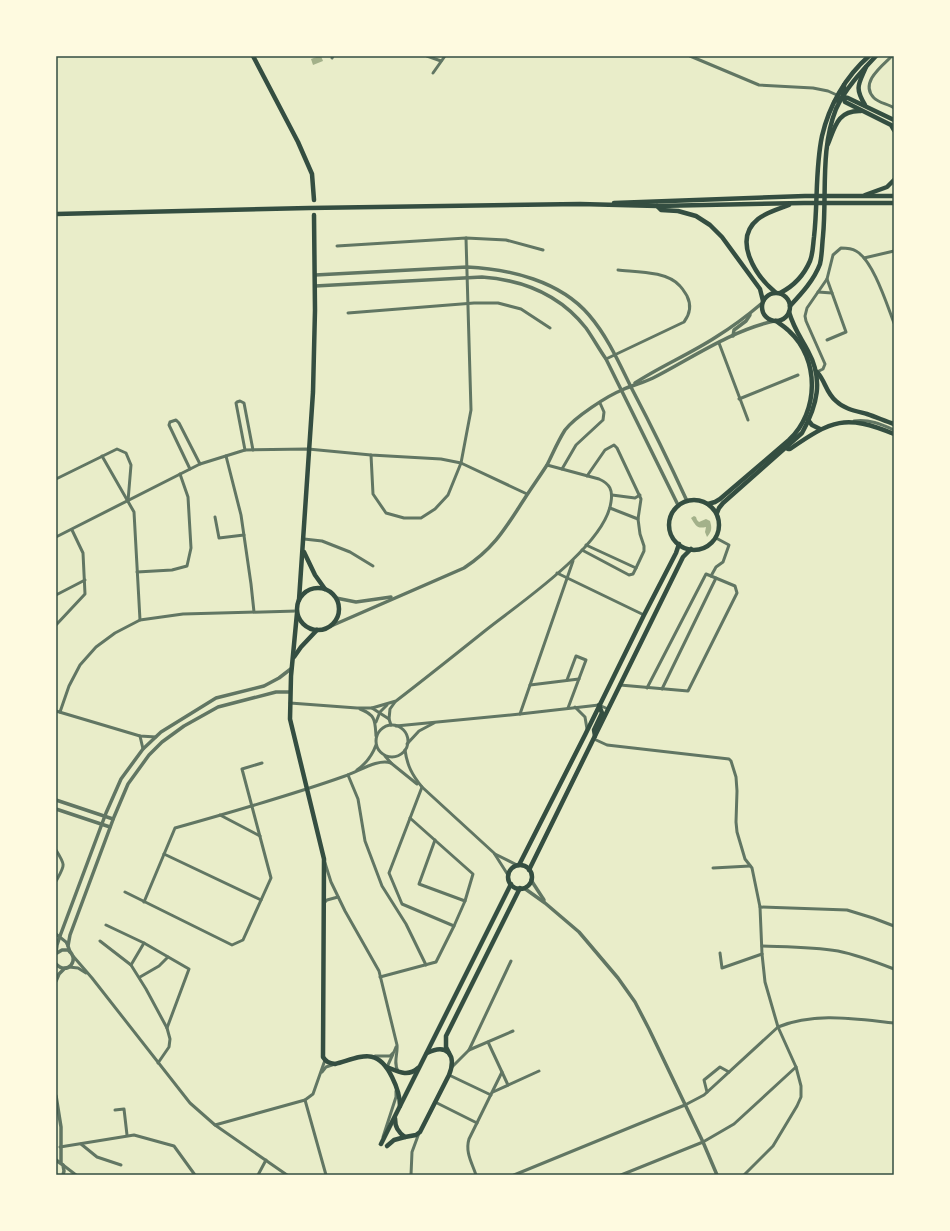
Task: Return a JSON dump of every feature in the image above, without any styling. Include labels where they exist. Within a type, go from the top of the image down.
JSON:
[{"type":"main road","points":[[253,56],[298,142],[312,174],[314,200]]},
{"type":"main road","points":[[790,306],[811,281],[820,262],[824,223],[828,144],[840,96],[850,75],[869,56]]},
{"type":"main road","points":[[762,303],[768,295],[789,289],[803,274],[811,259],[816,222],[819,158],[828,116],[835,101],[876,56]]},
{"type":"main road","points":[[865,105],[859,94],[858,88],[859,81],[866,67]]},
{"type":"main road","points":[[840,96],[865,105],[894,120]]},
{"type":"main road","points":[[840,96],[845,102],[891,125],[894,130]]},
{"type":"main road","points":[[828,144],[835,125],[840,117],[847,112],[863,111]]},
{"type":"main road","points":[[859,196],[887,187],[894,180]]},
{"type":"main road","points":[[56,214],[580,204],[656,200],[805,196],[894,196]]},
{"type":"main road","points":[[580,204],[657,206],[894,203]]},
{"type":"main road","points":[[708,504],[720,499],[789,440],[807,419],[814,408],[814,373],[812,358],[793,325],[787,298],[768,287],[758,274],[747,249],[751,227],[758,219],[766,214],[792,204]]},
{"type":"main road","points":[[657,206],[661,210],[678,211],[696,216],[722,237],[760,289],[762,303],[761,309],[765,317],[775,321],[789,331],[796,339],[806,355],[814,373],[821,377],[830,394],[836,401],[843,406],[894,424]]},
{"type":"main road","points":[[314,215],[315,286],[313,392],[308,449],[304,539],[290,692],[290,719],[306,790],[324,859],[323,1049],[325,1060],[329,1063],[335,1064],[373,1056],[380,1059],[387,1067],[399,1092],[400,1106]]},
{"type":"main road","points":[[775,321],[784,318],[789,312]]},
{"type":"main road","points":[[814,395],[823,392],[830,394]]},
{"type":"main road","points":[[807,419],[812,426],[822,428]]},
{"type":"main road","points":[[717,513],[723,502],[786,449],[802,433],[807,419]]},
{"type":"main road","points":[[786,449],[790,449],[822,428],[833,424],[853,422],[877,427],[894,434]]},
{"type":"main road","points":[[702,500],[708,504],[717,513],[720,522],[716,538],[705,548],[698,550],[690,549],[679,544],[670,532],[670,518],[673,511],[678,505],[687,501],[702,500]]},
{"type":"main road","points":[[381,1144],[510,884],[508,875],[511,869],[518,865],[588,730],[599,705],[676,553],[679,544]]},
{"type":"main road","points":[[510,884],[517,888],[522,888],[527,886],[531,880],[529,870],[683,557],[690,549]]},
{"type":"main road","points":[[303,551],[314,575],[324,589]]},
{"type":"main road","points":[[297,612],[304,625],[310,629],[317,630],[322,630],[331,626],[338,616],[339,609],[336,598],[331,592],[324,589],[313,588],[307,591],[299,600]]},
{"type":"main road","points":[[293,659],[301,647],[317,630]]},
{"type":"main road","points":[[595,738],[594,730],[602,713],[599,705]]},
{"type":"main road","points":[[518,865],[529,870]]},
{"type":"main road","points":[[387,1146],[394,1140],[416,1135],[420,1132],[452,1066],[452,1059],[446,1047],[446,1036],[522,888]]},
{"type":"main road","points":[[427,1053],[441,1048],[449,1053]]},
{"type":"main road","points":[[387,1067],[405,1074],[414,1071],[420,1066]]},
{"type":"main road","points":[[394,1116],[395,1126],[399,1133],[405,1137]]},
{"type":"street","points":[[427,56],[441,61]]},
{"type":"street","points":[[433,73],[445,56]]},
{"type":"street","points":[[690,56],[759,85],[813,88],[828,91],[840,96]]},
{"type":"street","points":[[892,56],[873,75],[869,87],[874,98],[894,108]]},
{"type":"street","points":[[371,455],[373,494],[386,513],[404,518],[421,518],[435,509],[448,495],[461,462],[472,410],[466,238]]},
{"type":"street","points":[[337,246],[466,238],[506,240],[543,250]]},
{"type":"street","points":[[814,373],[823,369],[825,364],[805,316],[807,308],[827,279],[833,255],[841,248],[857,251],[864,258],[873,271],[894,323]]},
{"type":"street","points":[[864,258],[894,251]]},
{"type":"street","points":[[315,275],[467,267],[496,270],[521,275],[541,282],[560,292],[576,302],[598,326],[615,354],[687,501]]},
{"type":"street","points":[[606,359],[684,322],[689,316],[690,310],[689,301],[681,286],[675,281],[662,275],[618,270]]},
{"type":"street","points":[[315,286],[467,277],[501,278],[545,292],[562,304],[579,320],[589,332],[606,359],[678,505]]},
{"type":"street","points":[[827,279],[846,332],[827,340]]},
{"type":"street","points":[[818,292],[832,293]]},
{"type":"street","points":[[348,313],[498,303],[521,309],[550,328]]},
{"type":"street","points":[[631,386],[649,374],[716,338],[750,314],[762,303]]},
{"type":"street","points":[[733,336],[734,330],[746,321],[750,314]]},
{"type":"street","points":[[331,626],[464,568],[479,559],[491,548],[500,536],[546,465],[566,428],[575,420],[621,390],[651,379],[733,336],[760,324],[775,321]]},
{"type":"street","points":[[719,343],[748,420]]},
{"type":"street","points":[[739,399],[798,375]]},
{"type":"street","points":[[245,450],[236,407],[236,403],[238,401],[242,401],[244,403],[254,450]]},
{"type":"street","points":[[562,469],[576,445],[603,420],[604,412],[600,403]]},
{"type":"street","points":[[190,469],[169,426],[170,422],[173,420],[180,423],[200,464]]},
{"type":"street","points":[[853,422],[864,420],[894,430]]},
{"type":"street","points":[[582,550],[629,575],[633,574],[644,550],[638,519],[641,498],[640,494],[617,448],[614,445],[605,450],[587,476]]},
{"type":"street","points":[[56,479],[117,449],[126,453],[131,465],[128,501]]},
{"type":"street","points":[[56,537],[200,464],[245,450],[308,449],[371,455],[441,459],[461,462],[527,494]]},
{"type":"street","points":[[102,456],[134,512],[140,620]]},
{"type":"street","points":[[226,456],[241,515],[254,612]]},
{"type":"street","points":[[391,725],[389,719],[390,709],[396,701],[573,560],[598,532],[610,508],[612,495],[610,487],[606,482],[546,465]]},
{"type":"street","points":[[138,572],[172,570],[187,566],[191,548],[188,497],[180,474]]},
{"type":"street","points":[[612,495],[635,498],[640,494]]},
{"type":"street","points":[[610,508],[638,519]]},
{"type":"street","points":[[215,517],[219,538],[244,535]]},
{"type":"street","points":[[56,625],[85,594],[83,553],[72,530]]},
{"type":"street","points":[[711,576],[716,567],[723,562],[729,545],[716,538]]},
{"type":"street","points":[[304,539],[322,541],[350,552],[373,566]]},
{"type":"street","points":[[586,545],[636,568]]},
{"type":"street","points":[[520,714],[573,560]]},
{"type":"street","points":[[557,573],[644,615]]},
{"type":"street","points":[[620,685],[647,688],[688,691],[737,593],[735,586],[706,574],[647,688]]},
{"type":"street","points":[[662,689],[716,578]]},
{"type":"street","points":[[56,595],[85,580]]},
{"type":"street","points":[[336,598],[356,602],[396,597]]},
{"type":"street","points":[[60,712],[69,686],[80,665],[96,648],[115,633],[140,620],[183,614],[297,612]]},
{"type":"street","points":[[566,680],[576,656],[586,660],[568,708]]},
{"type":"street","points":[[56,954],[60,936],[104,817],[121,779],[143,749],[161,732],[216,698],[264,686],[292,668]]},
{"type":"street","points":[[530,685],[579,679]]},
{"type":"street","points":[[68,946],[71,931],[113,819],[128,784],[149,755],[162,742],[184,726],[218,707],[276,692],[290,692]]},
{"type":"street","points":[[290,703],[372,708],[396,701]]},
{"type":"street","points":[[375,723],[380,712],[388,704]]},
{"type":"street","points":[[376,736],[382,728],[391,725],[396,726],[599,705],[608,709]]},
{"type":"street","points":[[575,707],[585,717],[588,730]]},
{"type":"street","points":[[353,774],[372,756],[376,745],[375,723],[371,714],[357,708]]},
{"type":"street","points":[[372,708],[389,719]]},
{"type":"street","points":[[56,711],[140,736],[156,737]]},
{"type":"street","points":[[422,787],[413,777],[405,750],[407,744],[419,731],[434,722]]},
{"type":"street","points":[[396,726],[406,735],[407,744]]},
{"type":"street","points":[[140,736],[143,749]]},
{"type":"street","points":[[595,738],[607,745],[728,759],[731,761],[738,791],[736,822],[737,832],[745,859],[752,868],[760,907],[765,982],[778,1027],[796,1067],[801,1086],[801,1097],[797,1106],[773,1146],[744,1175]]},
{"type":"street","points":[[376,745],[391,763],[422,787],[494,853],[508,875]]},
{"type":"street","points":[[384,755],[393,757],[405,750]]},
{"type":"street","points":[[144,902],[175,828],[306,790],[353,774],[378,762],[383,761],[391,763]]},
{"type":"street","points":[[125,892],[232,945],[243,940],[271,878],[242,769],[262,763]]},
{"type":"street","points":[[348,775],[358,799],[365,841],[382,886],[406,924],[426,965]]},
{"type":"street","points":[[422,787],[389,873],[402,904],[454,926]]},
{"type":"street","points":[[56,800],[113,819]]},
{"type":"street","points":[[56,809],[110,827]]},
{"type":"street","points":[[220,815],[260,836]]},
{"type":"street","points":[[380,978],[436,962],[465,901],[473,874],[410,818]]},
{"type":"street","points":[[435,840],[419,884],[465,901]]},
{"type":"street","points":[[56,850],[64,862],[64,867],[56,881]]},
{"type":"street","points":[[494,853],[518,865]]},
{"type":"street","points":[[164,854],[261,900]]},
{"type":"street","points":[[324,859],[331,882],[338,897],[379,970],[397,1045],[398,1054],[395,1063],[399,1072]]},
{"type":"street","points":[[713,868],[750,866]]},
{"type":"street","points":[[531,880],[545,903]]},
{"type":"street","points":[[522,888],[545,903],[578,932],[618,978],[635,1002],[650,1029],[703,1142],[715,1174]]},
{"type":"street","points":[[324,903],[327,900],[338,897]]},
{"type":"street","points":[[760,907],[847,910],[894,926]]},
{"type":"street","points":[[106,925],[144,943],[189,969],[167,1028]]},
{"type":"street","points":[[56,934],[60,936],[68,946],[72,954],[190,1103],[215,1125],[287,1175]]},
{"type":"street","points":[[100,940],[131,965],[140,978],[167,1028],[170,1039],[168,1047],[158,1062]]},
{"type":"street","points":[[131,965],[144,943]]},
{"type":"street","points":[[762,946],[818,949],[840,952],[870,960],[894,969]]},
{"type":"street","points":[[56,954],[62,950],[72,954]]},
{"type":"street","points":[[720,953],[722,968],[762,954]]},
{"type":"street","points":[[56,981],[59,974],[73,961],[72,954]]},
{"type":"street","points":[[140,978],[159,966],[168,957]]},
{"type":"street","points":[[469,1050],[511,961]]},
{"type":"street","points":[[56,964],[59,967],[81,970],[92,978]]},
{"type":"street","points":[[514,1175],[685,1105],[707,1092],[778,1027],[785,1024],[824,1017],[894,1022]]},
{"type":"street","points":[[452,1066],[469,1050],[513,1031]]},
{"type":"street","points":[[488,1042],[508,1085]]},
{"type":"street","points":[[387,1067],[397,1045]]},
{"type":"street","points":[[373,1056],[385,1057],[390,1056],[394,1052]]},
{"type":"street","points":[[215,1125],[305,1100],[313,1094],[325,1060]]},
{"type":"street","points":[[319,1076],[326,1067],[335,1064]]},
{"type":"street","points":[[707,1092],[704,1080],[720,1067],[729,1072]]},
{"type":"street","points":[[621,1175],[703,1142],[734,1124],[796,1067]]},
{"type":"street","points":[[448,1075],[492,1093],[539,1071]]},
{"type":"street","points":[[476,1175],[467,1150],[467,1145],[502,1072]]},
{"type":"street","points":[[381,1144],[396,1097],[396,1085]]},
{"type":"street","points":[[56,1096],[61,1127],[60,1147],[64,1171],[63,1175]]},
{"type":"street","points":[[305,1100],[326,1175]]},
{"type":"street","points":[[435,1102],[477,1123]]},
{"type":"street","points":[[115,1110],[124,1109],[128,1135]]},
{"type":"street","points":[[411,1175],[412,1152],[420,1132]]},
{"type":"street","points":[[60,1147],[134,1135],[174,1146],[195,1175]]},
{"type":"street","points":[[81,1144],[97,1157],[121,1166]]},
{"type":"street","points":[[56,1160],[76,1175]]},
{"type":"street","points":[[258,1175],[266,1160]]},
{"type":"shaded area","points":[[321,56],[323,61],[313,65],[311,59]]},
{"type":"shaded area","points":[[694,516],[699,522],[706,519],[710,521],[711,529],[707,537],[705,532],[706,527],[701,528],[697,526],[691,518]]}]
